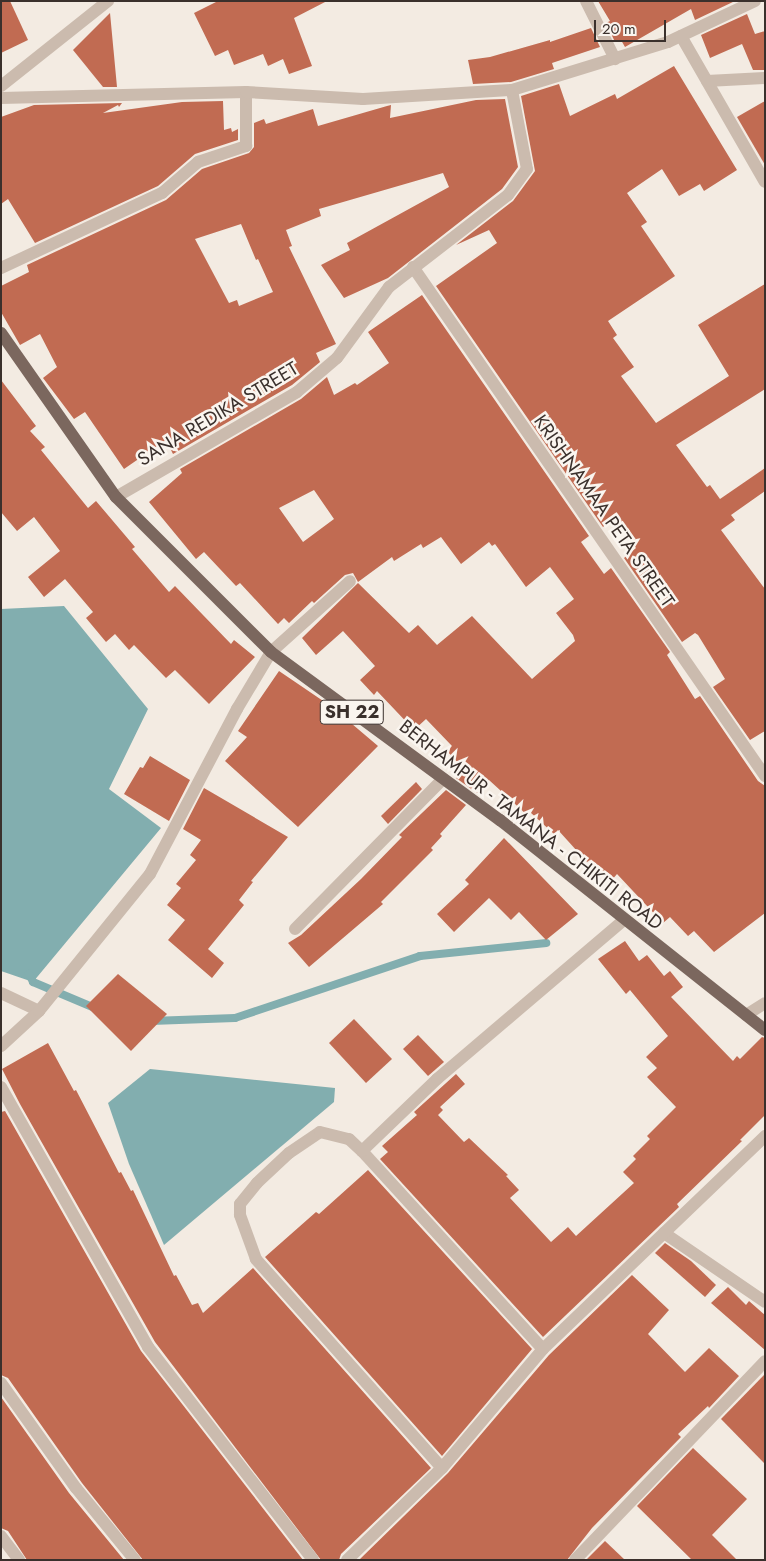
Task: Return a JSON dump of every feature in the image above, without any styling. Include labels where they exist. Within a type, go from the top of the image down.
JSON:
[{"type":"main road","name":"BERHAMPUR - TAMANA - CHIKITI ROAD","points":[[1,333],[116,498],[271,652],[500,820],[765,1030]]},
{"type":"street","points":[[1,86],[108,1]]},
{"type":"street","points":[[586,1],[615,59]]},
{"type":"street","points":[[1,98],[246,92],[363,99],[512,90],[615,59],[681,36],[755,1]]},
{"type":"street","points":[[681,36],[765,182]]},
{"type":"street","points":[[707,80],[765,78]]},
{"type":"street","name":"SANA REDIKA STREET","points":[[116,498],[297,392],[337,358],[388,287],[508,196],[527,169],[512,90]]},
{"type":"street","points":[[1,268],[162,193],[198,162],[246,146],[246,92]]},
{"type":"street","name":"KRISHNAMAA PETA STREET","points":[[412,267],[765,776]]},
{"type":"street","points":[[1,1046],[39,1011],[150,874],[237,709],[271,652],[350,581]]},
{"type":"street","points":[[295,930],[443,779]]},
{"type":"street","points":[[362,1151],[436,1079],[624,920]]},
{"type":"street","points":[[1,993],[39,1011]]},
{"type":"street","points":[[746,1015],[765,1003]]},
{"type":"street","points":[[1,1088],[148,1347],[313,1560]]},
{"type":"street","points":[[442,1468],[256,1259],[240,1215],[240,1204],[257,1183],[289,1153],[320,1132],[349,1139],[543,1349]]},
{"type":"street","points":[[347,1560],[442,1468],[543,1349],[765,1136]]},
{"type":"street","points":[[664,1233],[765,1302]]},
{"type":"street","points":[[575,1560],[765,1361]]},
{"type":"street","points":[[1,1383],[76,1488],[135,1560]]},
{"type":"street","points":[[1,1536],[19,1560]]},
{"type":"water","points":[[64,606],[148,709],[109,789],[161,828],[33,982],[1,971],[1,609]]},
{"type":"water","points":[[150,1069],[335,1088],[334,1102],[164,1245],[129,1164],[108,1103]]},
{"type":"building","points":[[1,1],[10,1],[28,40],[1,53]]},
{"type":"building","points":[[218,1],[327,1],[294,18],[312,66],[289,74],[283,59],[268,66],[263,54],[234,65],[228,50],[215,56],[194,13]]},
{"type":"building","points":[[598,1],[735,1],[695,20],[691,9],[625,47],[621,40],[615,42],[606,23],[610,21]]},
{"type":"building","points":[[110,13],[117,87],[103,87],[73,50]]},
{"type":"building","points":[[747,14],[755,34],[765,31],[765,70],[753,70],[742,44],[710,58],[701,35]]},
{"type":"building","points":[[591,28],[600,47],[552,63],[554,69],[511,82],[473,84],[468,60],[490,57],[550,40],[550,42]]},
{"type":"building","points":[[674,66],[737,170],[704,191],[700,184],[679,196],[662,169],[627,193],[647,222],[641,226],[675,276],[608,321],[617,335],[613,338],[634,367],[621,376],[656,423],[729,376],[698,325],[765,284],[765,389],[676,445],[707,487],[710,485],[720,499],[765,468],[765,491],[731,515],[735,520],[721,530],[765,589],[765,731],[750,740],[713,687],[725,679],[698,635],[695,633],[682,642],[624,558],[636,548],[613,519],[603,527],[436,286],[497,243],[489,230],[456,245],[513,201],[535,171],[521,96],[559,84],[570,116],[615,94],[617,99]]},
{"type":"building","points":[[505,99],[518,167],[502,189],[388,278],[344,298],[321,265],[350,250],[347,243],[449,187],[443,173],[319,209],[321,216],[286,230],[292,246],[289,247],[336,344],[316,353],[320,362],[292,385],[173,454],[166,440],[124,469],[85,412],[74,419],[43,378],[57,367],[40,334],[20,345],[1,312],[1,286],[29,272],[27,265],[166,200],[202,169],[249,153],[254,147],[254,123],[264,119],[266,124],[313,109],[318,126],[391,105],[390,118],[476,100]],"holes":[[[241,224],[256,260],[258,259],[273,292],[239,306],[237,300],[229,303],[195,239]]]},
{"type":"building","points":[[223,101],[224,130],[231,128],[232,132],[238,129],[238,140],[195,154],[158,186],[35,243],[8,199],[1,204],[1,117],[34,105],[122,103],[119,107],[118,105],[103,113],[182,102]]},
{"type":"building","points":[[765,101],[765,165],[737,117]]},
{"type":"building","points":[[422,295],[589,536],[581,542],[604,574],[611,568],[670,652],[667,655],[695,699],[700,696],[758,781],[765,786],[765,913],[714,952],[694,931],[688,936],[670,917],[663,923],[617,874],[611,881],[590,860],[587,862],[558,830],[554,834],[530,812],[527,815],[489,780],[477,793],[456,778],[464,769],[447,751],[452,746],[426,719],[414,730],[377,691],[374,695],[360,680],[375,666],[343,631],[316,655],[302,638],[358,583],[409,633],[418,625],[437,645],[472,616],[532,679],[575,641],[573,635],[556,613],[574,599],[550,567],[526,587],[495,544],[492,546],[489,542],[461,564],[441,537],[423,548],[421,544],[394,561],[392,557],[358,582],[353,573],[345,575],[314,603],[312,601],[289,623],[284,618],[278,624],[240,583],[236,586],[204,552],[196,559],[149,502],[182,473],[180,469],[301,399],[327,377],[334,395],[355,383],[357,385],[389,363],[368,332]],"holes":[[[314,490],[334,519],[303,542],[279,508]]]},
{"type":"building","points":[[1,380],[36,426],[30,431],[45,447],[41,450],[88,508],[96,501],[135,547],[132,549],[169,592],[175,586],[231,644],[234,640],[255,657],[209,704],[175,670],[166,678],[134,645],[129,650],[115,634],[106,642],[86,618],[93,612],[65,579],[44,597],[28,577],[60,551],[34,517],[17,531],[1,512]]},
{"type":"building","points":[[279,671],[332,707],[378,746],[298,827],[225,761],[247,737],[238,731]]},
{"type":"building","points":[[150,756],[190,780],[169,821],[124,794],[140,767],[143,768]]},
{"type":"building","points":[[416,782],[422,789],[388,824],[381,816]]},
{"type":"building","points":[[204,788],[288,837],[251,881],[253,882],[239,900],[244,905],[208,949],[224,963],[212,978],[168,940],[185,920],[167,905],[181,888],[176,884],[196,860],[190,855],[201,840],[183,829]]},
{"type":"building","points":[[446,790],[466,805],[440,834],[442,836],[431,848],[433,850],[381,902],[383,904],[309,967],[288,943],[301,935],[361,879],[402,837],[399,835]]},
{"type":"building","points":[[504,838],[578,914],[546,940],[519,912],[511,920],[489,898],[454,932],[437,914],[469,884],[465,880]]},
{"type":"building","points":[[625,941],[639,961],[647,955],[664,976],[670,971],[683,987],[671,997],[733,1061],[737,1056],[740,1059],[762,1037],[765,1038],[765,1115],[740,1140],[742,1141],[677,1204],[679,1207],[543,1337],[380,1159],[388,1152],[382,1146],[417,1115],[414,1112],[456,1074],[465,1084],[440,1107],[443,1110],[438,1115],[464,1142],[469,1138],[508,1175],[506,1176],[519,1190],[510,1198],[551,1242],[568,1227],[576,1236],[634,1183],[623,1172],[636,1159],[633,1156],[650,1139],[647,1136],[676,1107],[647,1077],[657,1068],[646,1057],[668,1036],[630,990],[626,994],[598,959]]},
{"type":"building","points":[[118,974],[167,1014],[131,1051],[86,1006]]},
{"type":"building","points":[[354,1019],[392,1059],[366,1083],[329,1043]]},
{"type":"building","points":[[418,1035],[444,1062],[428,1076],[403,1049]]},
{"type":"building","points":[[48,1043],[74,1091],[76,1090],[119,1173],[121,1172],[131,1191],[133,1190],[174,1276],[176,1275],[192,1305],[198,1303],[203,1313],[253,1268],[431,1468],[341,1554],[339,1560],[321,1560],[155,1342],[20,1104],[2,1069]]},
{"type":"building","points":[[5,1111],[141,1351],[303,1560],[143,1560],[82,1483],[8,1378],[1,1375],[1,1112]]},
{"type":"building","points":[[368,1170],[532,1349],[442,1456],[265,1257],[316,1212],[319,1214]]},
{"type":"building","points":[[665,1243],[691,1261],[716,1285],[705,1297],[655,1253]]},
{"type":"building","points":[[632,1275],[669,1310],[648,1334],[685,1372],[709,1348],[739,1376],[709,1408],[708,1406],[678,1434],[681,1437],[592,1528],[567,1560],[359,1560],[448,1473],[549,1355]]},
{"type":"building","points":[[728,1287],[746,1305],[749,1301],[765,1315],[765,1350],[711,1303]]},
{"type":"building","points":[[765,1374],[765,1464],[721,1419]]},
{"type":"building","points":[[1,1397],[69,1493],[124,1560],[27,1560],[8,1531],[1,1528]]},
{"type":"building","points":[[693,1448],[747,1499],[712,1535],[737,1560],[692,1560],[637,1506]]},
{"type":"building","points":[[605,1541],[625,1560],[586,1560]]},
{"type":"waterway","points":[[151,1021],[235,1018],[420,956],[546,943]]},
{"type":"waterway","points":[[29,974],[33,982],[95,1008]]}]
